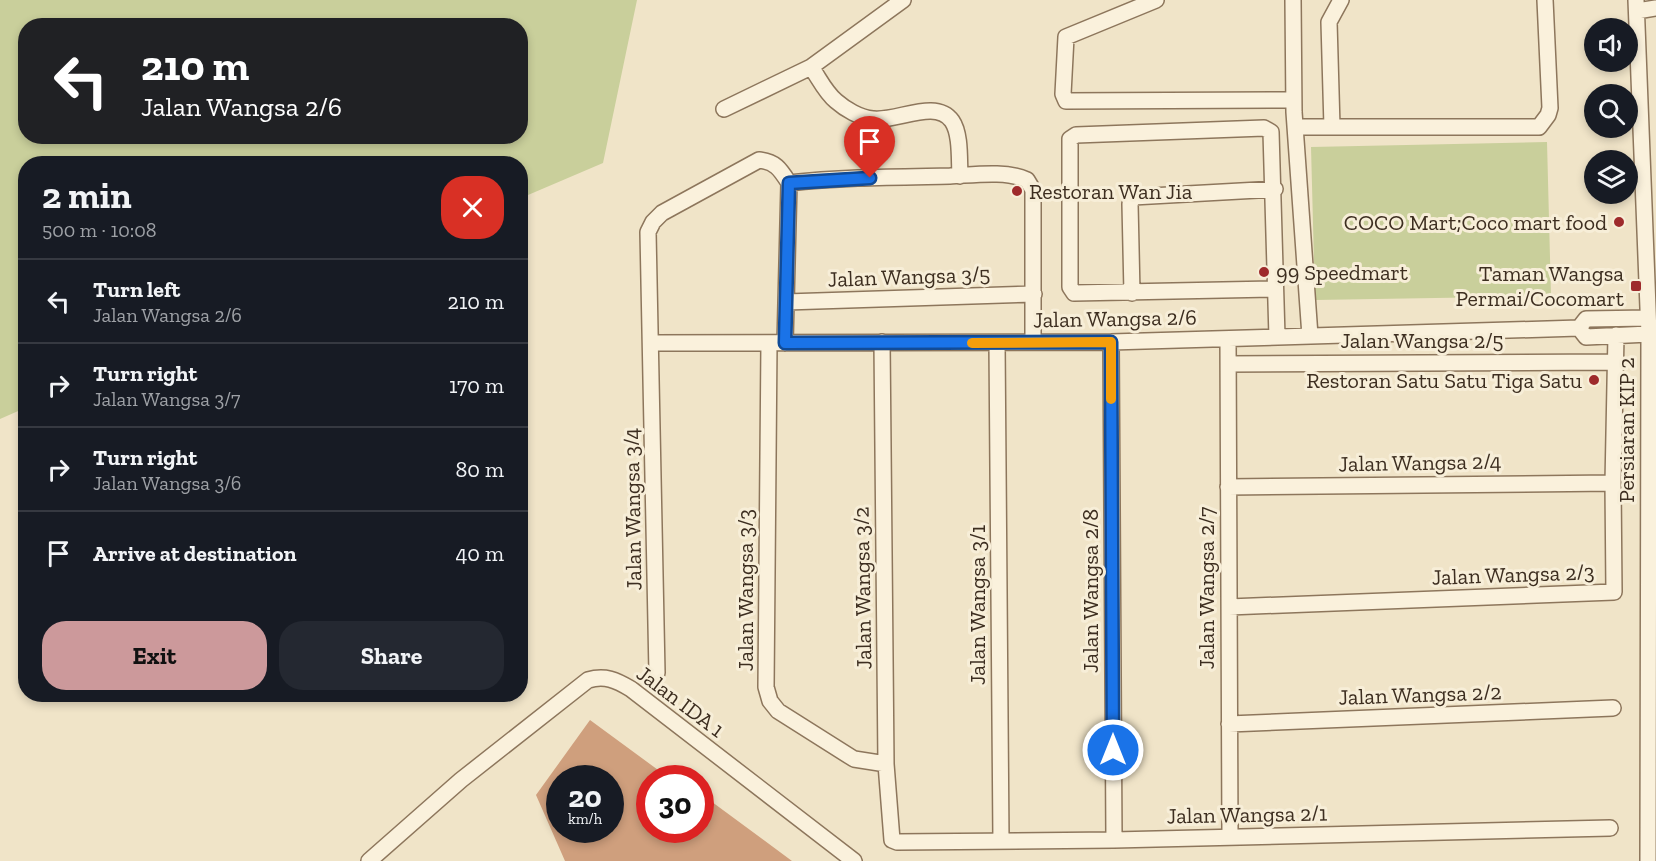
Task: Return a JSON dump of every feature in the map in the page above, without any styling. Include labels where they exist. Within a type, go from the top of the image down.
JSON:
[{"type":"street","points":[[724,109],[812,67],[903,0]]},
{"type":"street","points":[[1156,0],[1066,37],[1063,94],[1066,101],[1293,100]]},
{"type":"street","points":[[1293,0],[1293,100],[1310,336]]},
{"type":"street","points":[[1332,127],[1329,22],[1341,0]]},
{"type":"street","points":[[1295,127],[1539,127],[1548,116],[1550,108],[1545,0]]},
{"type":"street","points":[[1637,5],[1656,8]]},
{"type":"street","name":"Persiaran KIP 2","points":[[1637,5],[1649,334],[1652,565],[1652,819],[1647,861]]},
{"type":"street","points":[[812,67],[829,95],[838,103],[871,119],[910,116],[934,110],[943,112],[955,129],[960,176]]},
{"type":"street","points":[[1274,289],[1078,294],[1071,291],[1069,143],[1073,136],[1268,129],[1272,135],[1275,189],[1274,289],[1277,338]]},
{"type":"street","name":"Jalan Wangsa 3/4","points":[[657,674],[648,232],[653,222],[671,207],[759,160],[771,161],[779,167],[789,183]]},
{"type":"street","points":[[785,343],[789,183],[825,179],[1015,175],[1031,184],[1034,294],[1032,341]]},
{"type":"street","points":[[1132,293],[1130,204],[1133,197],[1275,189]]},
{"type":"street","name":"Jalan Wangsa 3/5","points":[[786,302],[1034,294]]},
{"type":"street","name":"Jalan Wangsa 2/6","points":[[652,343],[997,343],[1277,338],[1579,328],[1587,319],[1648,318]]},
{"type":"street","name":"Jalan Wangsa 2/6","points":[[1579,328],[1586,337],[1649,334]]},
{"type":"street","name":"Jalan Wangsa 2/3","points":[[1229,607],[1614,592],[1613,483],[1616,335]]},
{"type":"street","name":"Jalan Wangsa 2/7","points":[[1228,339],[1230,837]]},
{"type":"street","name":"Jalan Wangsa 3/2","points":[[882,342],[886,764],[890,834]]},
{"type":"street","name":"Jalan Wangsa 2/8","points":[[1111,342],[1114,840]]},
{"type":"street","name":"Jalan Wangsa 3/3","points":[[769,343],[766,687],[770,701],[778,711],[854,759],[886,764]]},
{"type":"street","name":"Jalan Wangsa 3/1","points":[[997,343],[1001,841]]},
{"type":"street","name":"Jalan Wangsa 2/5","points":[[1228,364],[1616,362]]},
{"type":"street","name":"Jalan Wangsa 2/4","points":[[1228,487],[1613,483]]},
{"type":"street","name":"Jalan IDA 1","points":[[369,861],[461,780],[588,680],[596,677],[617,681],[631,689],[854,861]]},
{"type":"street","name":"Jalan Wangsa 2/2","points":[[1229,724],[1613,708]]},
{"type":"street","name":"Jalan Wangsa 2/1","points":[[890,834],[897,842],[1114,840],[1610,828]]},
{"type":"green space","points":[[0,0],[637,0],[603,163],[528,195],[528,156],[18,156],[18,411],[0,419]]},
{"type":"green space","points":[[1547,142],[1551,296],[1315,300],[1311,147]]},
{"type":"building","points":[[590,720],[651,765],[636,765],[636,843],[714,843],[714,803],[792,861],[565,861],[557,843],[624,843],[624,765],[558,765]]},
{"type":"building","points":[[546,781],[546,818],[536,795]]},
{"type":"slow traffic","points":[[972,343],[1111,342],[1111,399]]},
{"type":"place","name":"Restoran Wan Jia","points":[[1017,191]]},
{"type":"place","name":"COCO Mart;Coco mart food","points":[[1619,222]]},
{"type":"place","name":"99 Speedmart","points":[[1264,272]]},
{"type":"place","name":"Taman Wangsa Permai/Cocomart","points":[[1636,286]]},
{"type":"place","name":"Restoran Satu Satu Tiga Satu","points":[[1594,380]]},
{"type":"route","points":[[870,178],[789,183],[785,343],[1111,342],[1113,750]]}]
